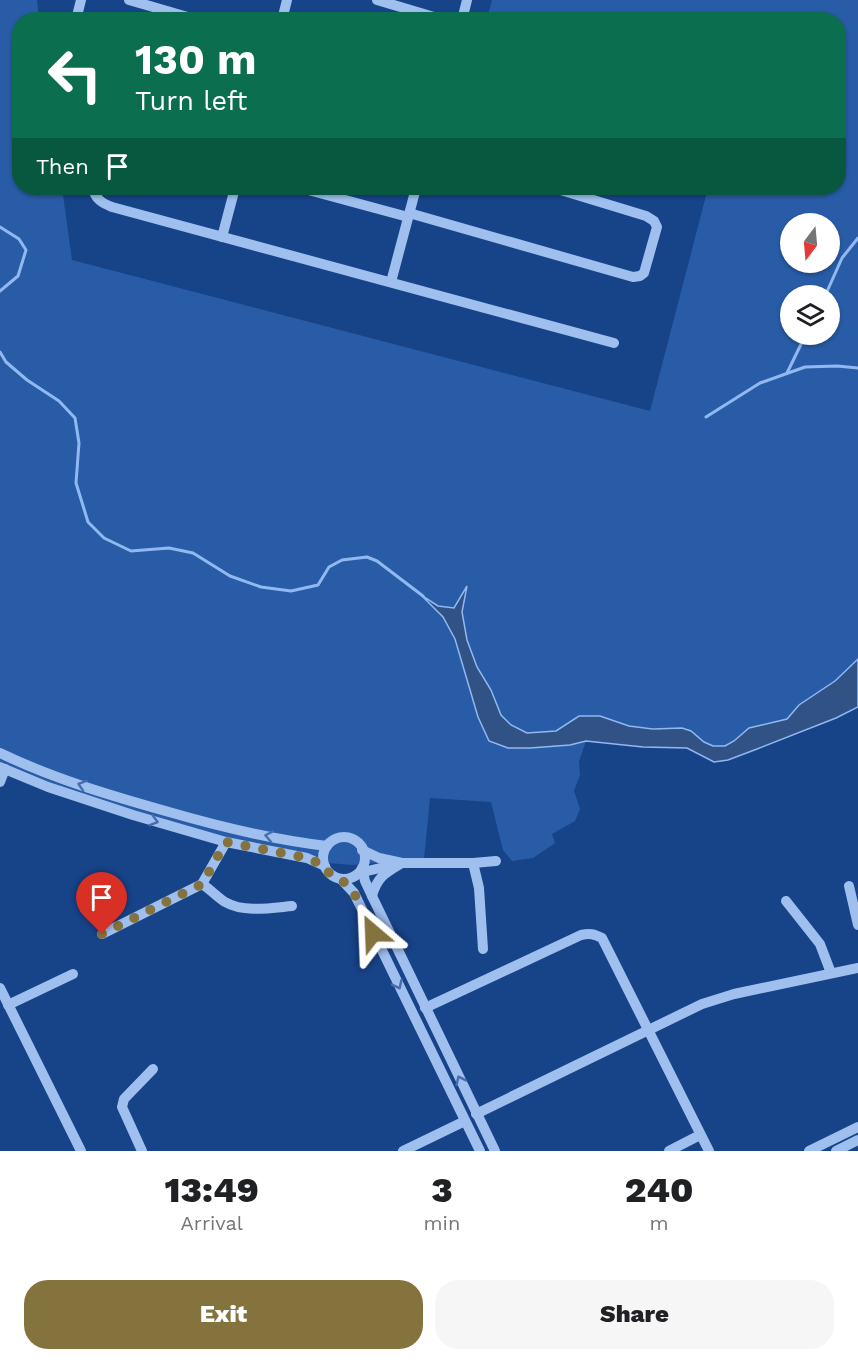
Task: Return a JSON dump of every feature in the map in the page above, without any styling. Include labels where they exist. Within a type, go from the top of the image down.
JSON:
[{"type":"street","points":[[129,0],[170,12]]},
{"type":"street","points":[[376,0],[417,12]]},
{"type":"street","points":[[94,195],[101,202],[112,207],[614,343]]},
{"type":"street","points":[[222,237],[233,195]]},
{"type":"street","points":[[329,195],[633,277],[644,273],[657,227],[654,221],[646,216],[577,195]]},
{"type":"street","points":[[391,282],[414,195]]},
{"type":"street","points":[[0,753],[53,776],[137,803],[229,829],[327,846]]},
{"type":"street","points":[[0,782],[2,768],[48,787],[134,815],[226,842],[307,858],[325,866],[333,876],[341,879],[354,893],[480,1151]]},
{"type":"street","points":[[325,866],[324,854],[327,846],[337,839],[354,840],[362,850],[364,858],[362,870],[372,896],[495,1151]]},
{"type":"street","points":[[102,934],[202,884],[226,842]]},
{"type":"street","points":[[362,850],[379,858],[402,863]]},
{"type":"street","points":[[341,879],[353,877],[362,870],[402,863],[496,861]]},
{"type":"street","points":[[372,896],[379,879],[402,863]]},
{"type":"street","points":[[472,863],[479,888],[483,949]]},
{"type":"street","points":[[202,884],[226,902],[238,907],[252,909],[292,906]]},
{"type":"street","points":[[849,886],[858,925]]},
{"type":"street","points":[[786,901],[820,944],[831,973]]},
{"type":"street","points":[[425,1008],[581,935],[596,934],[602,938],[709,1151]]},
{"type":"street","points":[[476,1114],[702,1004],[734,993],[858,968]]},
{"type":"street","points":[[8,1005],[74,974]]},
{"type":"street","points":[[0,988],[81,1151]]},
{"type":"street","points":[[142,1151],[122,1107],[124,1099],[153,1069]]},
{"type":"street","points":[[403,1151],[465,1121]]},
{"type":"street","points":[[809,1151],[858,1126]]},
{"type":"street","points":[[669,1151],[700,1135]]},
{"type":"street","points":[[836,1151],[858,1140]]},
{"type":"shaded area","points":[[0,0],[37,0],[38,12],[12,12],[12,195],[63,195],[72,260],[650,411],[706,195],[846,195],[846,12],[489,12],[492,0],[858,0],[858,659],[835,681],[799,705],[787,719],[749,728],[725,746],[713,746],[691,731],[629,726],[600,716],[570,721],[556,731],[527,733],[511,725],[501,715],[491,690],[477,667],[467,640],[462,612],[466,588],[454,609],[438,606],[424,597],[443,617],[455,639],[465,673],[508,748],[547,747],[586,741],[579,761],[580,775],[574,791],[580,809],[575,821],[552,834],[555,843],[533,858],[512,861],[503,850],[491,802],[430,798],[424,859],[353,865],[316,862],[199,835],[0,767]]},
{"type":"shaded area","points":[[467,586],[462,612],[467,640],[477,667],[491,690],[501,715],[511,725],[527,733],[556,731],[579,716],[600,716],[629,726],[653,729],[682,728],[691,731],[713,746],[725,746],[749,728],[787,719],[799,705],[835,681],[858,659],[858,707],[757,749],[728,760],[714,762],[687,748],[643,747],[586,741],[570,745],[508,748],[489,741],[478,717],[455,639],[443,617],[421,595],[438,606],[454,608]]},
{"type":"waterway","points":[[0,227],[19,239],[26,250],[18,276],[0,291]]},
{"type":"waterway","points":[[830,285],[842,258],[858,238]]},
{"type":"waterway","points":[[787,373],[801,345]]},
{"type":"waterway","points":[[0,352],[6,362],[27,380],[59,401],[75,418],[79,443],[76,483],[88,522],[104,538],[131,551],[169,548],[193,553],[230,576],[261,587],[291,591],[318,585],[329,567],[342,560],[367,557],[377,561],[423,596]]},
{"type":"waterway","points":[[706,417],[760,383],[805,367],[858,368]]},
{"type":"route","points":[[102,934],[202,884],[226,842],[307,858],[325,866],[329,873],[341,879],[354,893],[373,933]]}]
